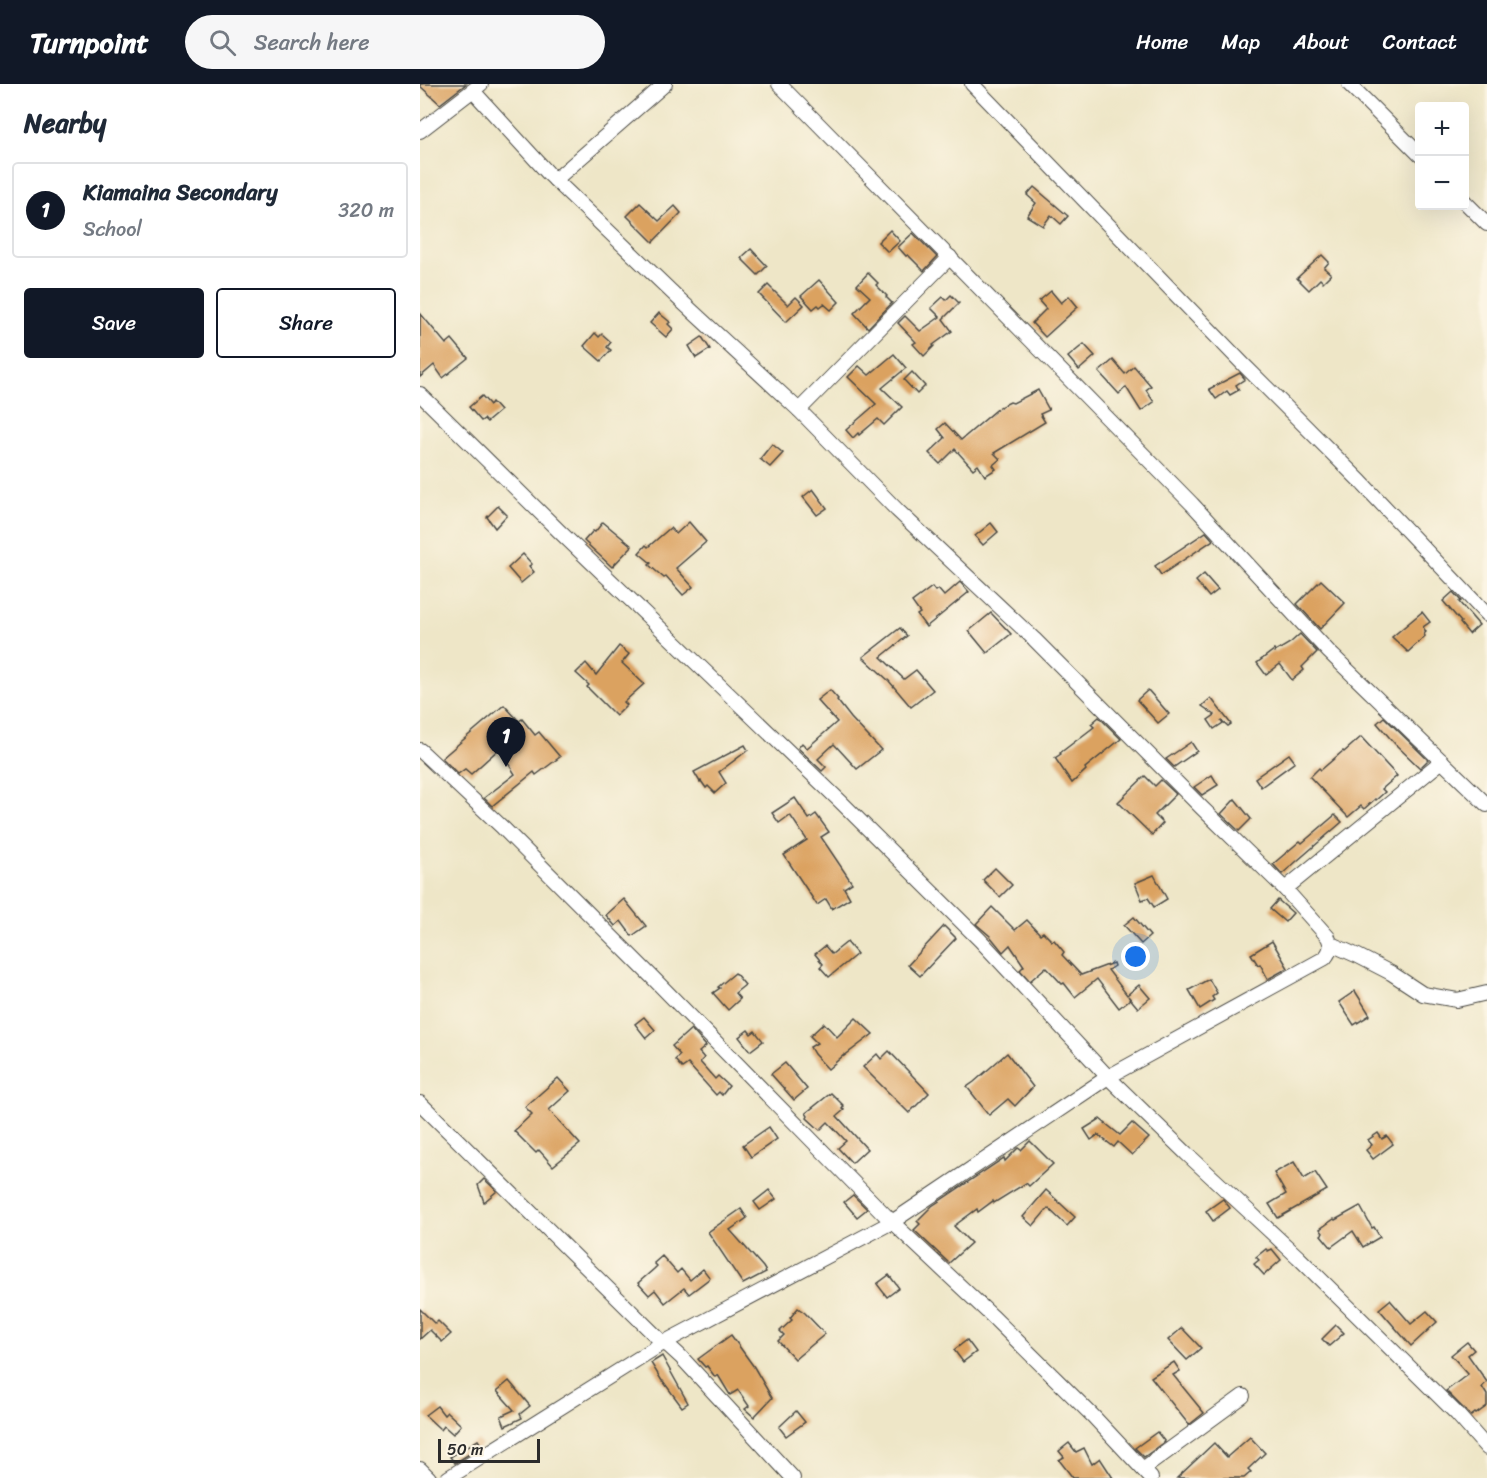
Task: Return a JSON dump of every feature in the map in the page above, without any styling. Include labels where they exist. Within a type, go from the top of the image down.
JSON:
[{"type":"street","points":[[555,180],[665,84]]},
{"type":"street","points":[[779,84],[1192,504],[1329,652],[1487,805]]},
{"type":"street","points":[[972,84],[1243,364],[1361,482],[1487,615]]},
{"type":"street","points":[[1349,84],[1415,151]]},
{"type":"street","points":[[420,131],[477,87],[555,180],[799,410],[897,510],[1034,639],[1284,889],[1328,937],[1331,944],[1330,951],[1325,958],[1108,1077],[892,1222],[663,1342],[448,1478]]},
{"type":"street","points":[[1469,206],[1487,224]]},
{"type":"street","points":[[799,410],[950,257]]},
{"type":"street","points":[[420,394],[866,826],[981,940],[1108,1077],[1298,1257],[1457,1414],[1487,1448]]},
{"type":"street","points":[[420,750],[503,828],[892,1222],[1093,1416],[1147,1474],[1243,1396]]},
{"type":"street","points":[[1284,889],[1442,761]]},
{"type":"street","points":[[1331,944],[1391,973],[1423,994],[1457,1000],[1487,993]]},
{"type":"street","points":[[420,1103],[689,1366],[793,1478]]},
{"type":"street","points":[[420,1469],[429,1478]]},
{"type":"building","points":[[420,84],[466,84],[440,104]]},
{"type":"building","points":[[1034,187],[1068,216],[1061,224],[1051,215],[1043,226],[1027,216],[1036,203],[1027,195]]},
{"type":"building","points":[[640,203],[659,221],[675,206],[681,213],[653,242],[627,216]]},
{"type":"building","points":[[890,230],[900,241],[888,252],[878,242]]},
{"type":"building","points":[[913,233],[937,257],[924,271],[898,247]]},
{"type":"building","points":[[751,249],[767,266],[758,275],[741,258]]},
{"type":"building","points":[[1322,255],[1329,262],[1324,268],[1331,274],[1323,282],[1320,279],[1309,290],[1297,278]]},
{"type":"building","points":[[868,273],[892,303],[868,328],[854,313],[870,297],[857,285]]},
{"type":"building","points":[[819,280],[839,302],[831,310],[824,304],[813,309],[801,296]]},
{"type":"building","points":[[768,285],[788,305],[796,297],[804,305],[786,322],[759,294]]},
{"type":"building","points":[[1051,291],[1061,303],[1069,296],[1078,307],[1045,337],[1032,323],[1046,309],[1039,301]]},
{"type":"building","points":[[951,295],[959,303],[943,319],[952,331],[933,345],[924,356],[913,344],[916,342],[898,323],[905,316],[920,331],[940,317],[931,308],[943,297],[946,300]]},
{"type":"building","points":[[420,313],[446,344],[452,339],[468,358],[443,378],[434,365],[420,377]]},
{"type":"building","points":[[659,313],[670,322],[668,324],[673,329],[666,337],[650,323]]},
{"type":"building","points":[[595,333],[599,337],[602,334],[611,342],[607,347],[611,350],[601,361],[584,346]]},
{"type":"building","points":[[702,337],[710,349],[696,358],[689,346]]},
{"type":"building","points":[[1084,344],[1095,356],[1079,370],[1068,357]]},
{"type":"building","points":[[894,354],[906,368],[882,388],[902,407],[884,425],[878,419],[853,438],[846,430],[876,404],[848,377],[859,366],[869,375]]},
{"type":"building","points":[[1113,360],[1125,374],[1134,366],[1151,386],[1146,390],[1154,402],[1141,411],[1126,387],[1119,394],[1099,372]]},
{"type":"building","points":[[912,372],[925,386],[917,394],[904,380]]},
{"type":"building","points":[[1240,373],[1245,379],[1236,385],[1239,390],[1230,395],[1227,391],[1216,399],[1209,389]]},
{"type":"building","points":[[1038,390],[1049,410],[1040,414],[1045,422],[994,453],[1000,459],[993,465],[996,469],[985,476],[978,465],[973,469],[955,449],[940,464],[929,453],[945,438],[938,429],[945,423],[961,440],[1000,407]]},
{"type":"building","points":[[482,396],[500,411],[487,422],[484,419],[481,421],[469,407]]},
{"type":"building","points":[[772,444],[783,453],[770,467],[760,459]]},
{"type":"building","points":[[813,489],[827,508],[817,515],[803,497]]},
{"type":"building","points":[[498,506],[507,515],[495,528],[487,517]]},
{"type":"building","points":[[603,522],[632,546],[612,567],[584,541]]},
{"type":"building","points":[[689,522],[706,542],[676,568],[693,587],[683,595],[666,576],[664,578],[639,553],[646,545],[648,547],[670,528],[676,534]]},
{"type":"building","points":[[991,523],[998,532],[983,545],[975,536]]},
{"type":"building","points":[[1206,532],[1213,540],[1161,575],[1155,566]]},
{"type":"building","points":[[523,554],[532,564],[529,566],[534,572],[521,583],[508,568]]},
{"type":"building","points":[[1204,574],[1218,590],[1209,597],[1196,581]]},
{"type":"building","points":[[1321,580],[1345,603],[1320,629],[1297,604]]},
{"type":"building","points":[[960,582],[969,592],[926,627],[917,615],[920,613],[912,602],[932,587],[935,591],[938,589],[944,596]]},
{"type":"building","points":[[1453,592],[1479,625],[1469,634],[1443,601]]},
{"type":"building","points":[[1422,612],[1430,622],[1423,627],[1426,632],[1425,636],[1408,652],[1392,637]]},
{"type":"building","points":[[991,613],[1011,634],[987,653],[969,631]]},
{"type":"building","points":[[900,628],[907,636],[881,657],[904,679],[916,670],[933,690],[911,707],[889,681],[863,657]]},
{"type":"building","points":[[1300,634],[1317,652],[1302,667],[1304,670],[1292,680],[1280,664],[1266,675],[1257,663],[1274,650],[1275,652],[1290,643]]},
{"type":"building","points":[[619,646],[629,654],[622,663],[644,684],[624,702],[627,705],[616,716],[576,673],[586,663],[596,675]]},
{"type":"building","points":[[830,690],[851,718],[881,750],[857,769],[834,744],[818,759],[826,767],[822,771],[798,748],[802,743],[807,748],[837,722],[817,700]]},
{"type":"building","points":[[1148,690],[1169,714],[1158,723],[1137,700]]},
{"type":"building","points":[[1211,698],[1231,724],[1228,726],[1221,720],[1223,723],[1214,729],[1208,720],[1215,715],[1202,706]]},
{"type":"building","points":[[504,705],[519,721],[522,719],[535,735],[539,732],[560,757],[536,775],[534,772],[492,806],[484,798],[515,774],[499,749],[471,774],[465,769],[458,774],[442,758]]},
{"type":"building","points":[[1099,717],[1121,739],[1085,768],[1086,770],[1072,783],[1055,758],[1094,727],[1091,724]]},
{"type":"building","points":[[1384,717],[1428,760],[1420,768],[1377,723]]},
{"type":"building","points":[[1361,737],[1397,776],[1382,789],[1385,792],[1376,800],[1364,809],[1361,806],[1348,817],[1310,777]]},
{"type":"building","points":[[1191,742],[1197,751],[1174,767],[1166,759]]},
{"type":"building","points":[[745,745],[748,750],[719,772],[726,783],[715,793],[700,782],[694,772]]},
{"type":"building","points":[[1289,754],[1295,762],[1261,787],[1255,778]]},
{"type":"building","points":[[1212,775],[1218,785],[1202,795],[1194,787]]},
{"type":"building","points":[[1145,776],[1155,786],[1161,780],[1176,794],[1155,815],[1163,823],[1152,835],[1118,802]]},
{"type":"building","points":[[795,798],[809,819],[816,814],[829,832],[821,837],[852,883],[844,888],[850,898],[832,909],[826,899],[817,905],[784,855],[807,840],[790,815],[779,823],[772,813]]},
{"type":"building","points":[[1235,799],[1251,819],[1239,831],[1221,814]]},
{"type":"building","points":[[1335,815],[1342,822],[1282,874],[1273,864]]},
{"type":"building","points":[[995,868],[1012,885],[1000,897],[983,880]]},
{"type":"building","points":[[1154,875],[1167,899],[1154,907],[1148,898],[1142,900],[1135,883]]},
{"type":"building","points":[[624,899],[646,926],[632,936],[621,921],[615,926],[606,915]]},
{"type":"building","points":[[1278,900],[1293,913],[1285,922],[1270,909]]},
{"type":"building","points":[[992,907],[1015,930],[1027,920],[1040,934],[1043,932],[1052,941],[1054,940],[1064,952],[1062,955],[1081,975],[1113,963],[1114,966],[1108,970],[1127,995],[1139,985],[1150,998],[1138,1008],[1128,996],[1130,999],[1119,1008],[1097,979],[1075,997],[1064,983],[1062,984],[1046,967],[1030,981],[1020,970],[1024,966],[1010,945],[1003,952],[976,924]]},
{"type":"building","points":[[1134,917],[1150,936],[1141,944],[1124,925]]},
{"type":"building","points":[[944,926],[956,938],[920,976],[908,965]]},
{"type":"building","points":[[1272,941],[1288,968],[1268,979],[1260,964],[1258,965],[1251,954]]},
{"type":"building","points":[[847,942],[857,954],[829,977],[820,967],[823,964],[815,954],[825,946],[832,954]]},
{"type":"building","points":[[735,973],[745,985],[735,993],[740,999],[728,1010],[713,993]]},
{"type":"building","points":[[1209,979],[1217,993],[1212,997],[1214,1000],[1200,1009],[1189,990]]},
{"type":"building","points":[[1355,991],[1370,1015],[1354,1025],[1339,1002]]},
{"type":"building","points":[[644,1017],[655,1030],[646,1038],[635,1024]]},
{"type":"building","points":[[856,1018],[873,1034],[828,1069],[810,1047],[817,1043],[810,1036],[824,1023],[837,1037]]},
{"type":"building","points":[[691,1029],[706,1046],[699,1052],[704,1058],[700,1062],[715,1079],[718,1076],[729,1086],[722,1095],[719,1092],[716,1095],[688,1064],[682,1068],[675,1060],[680,1055],[672,1046]]},
{"type":"building","points":[[748,1030],[751,1034],[755,1031],[763,1041],[750,1051],[739,1037]]},
{"type":"building","points":[[889,1051],[929,1093],[909,1113],[863,1067],[877,1054],[881,1059]]},
{"type":"building","points":[[1007,1053],[1033,1087],[1015,1106],[1008,1099],[989,1115],[967,1087]]},
{"type":"building","points":[[785,1063],[807,1089],[794,1100],[771,1074]]},
{"type":"building","points":[[558,1078],[570,1091],[549,1110],[580,1144],[553,1166],[539,1150],[536,1153],[514,1131],[532,1114],[525,1107]]},
{"type":"building","points":[[831,1093],[844,1106],[842,1109],[844,1110],[837,1116],[867,1149],[852,1163],[838,1148],[846,1141],[828,1122],[820,1130],[807,1118],[806,1113]]},
{"type":"building","points":[[1100,1119],[1120,1135],[1132,1123],[1149,1138],[1132,1155],[1118,1142],[1114,1147],[1098,1135],[1091,1140],[1084,1129]]},
{"type":"building","points":[[769,1127],[777,1139],[751,1157],[743,1145]]},
{"type":"building","points":[[1378,1133],[1382,1139],[1387,1136],[1393,1144],[1373,1159],[1366,1150],[1372,1145],[1368,1140]]},
{"type":"building","points":[[1030,1141],[1053,1164],[1029,1186],[1026,1183],[978,1212],[977,1209],[954,1226],[971,1243],[949,1263],[914,1230],[920,1224],[917,1221],[932,1206],[1004,1158],[1005,1161],[1018,1148],[1021,1150]]},
{"type":"building","points":[[1294,1162],[1304,1179],[1315,1172],[1327,1190],[1278,1218],[1269,1204],[1286,1194],[1274,1173]]},
{"type":"building","points":[[484,1179],[497,1191],[484,1202],[478,1185]]},
{"type":"building","points":[[769,1190],[776,1199],[760,1210],[754,1202]]},
{"type":"building","points":[[1046,1190],[1075,1217],[1067,1226],[1048,1208],[1033,1226],[1023,1217]]},
{"type":"building","points":[[853,1195],[867,1209],[857,1217],[844,1202]]},
{"type":"building","points":[[1223,1199],[1230,1208],[1213,1221],[1206,1211]]},
{"type":"building","points":[[1360,1206],[1372,1228],[1374,1227],[1380,1237],[1363,1247],[1353,1231],[1331,1247],[1321,1235],[1323,1233],[1320,1229]]},
{"type":"building","points":[[741,1209],[747,1218],[730,1230],[766,1272],[743,1284],[708,1232]]},
{"type":"building","points":[[1266,1249],[1268,1251],[1272,1249],[1281,1260],[1264,1275],[1254,1264],[1259,1260],[1256,1257]]},
{"type":"building","points":[[662,1256],[677,1273],[681,1269],[690,1280],[703,1269],[710,1278],[689,1294],[684,1288],[665,1303],[655,1290],[649,1295],[638,1283],[657,1266],[654,1263]]},
{"type":"building","points":[[889,1275],[899,1288],[887,1297],[877,1284]]},
{"type":"building","points":[[1390,1300],[1411,1324],[1427,1311],[1437,1322],[1411,1346],[1379,1309]]},
{"type":"building","points":[[798,1308],[825,1334],[795,1359],[778,1341],[784,1335],[780,1331],[792,1320],[790,1318]]},
{"type":"building","points":[[420,1309],[435,1324],[438,1321],[451,1334],[442,1342],[430,1330],[420,1339]]},
{"type":"building","points":[[1336,1325],[1344,1333],[1329,1346],[1322,1339]]},
{"type":"building","points":[[1182,1328],[1201,1348],[1187,1360],[1168,1340]]},
{"type":"building","points":[[731,1335],[754,1367],[772,1398],[754,1417],[745,1409],[749,1406],[738,1390],[730,1395],[718,1375],[715,1377],[698,1359]]},
{"type":"building","points":[[967,1340],[976,1352],[963,1362],[954,1350]]},
{"type":"building","points":[[1467,1342],[1474,1350],[1468,1355],[1487,1382],[1482,1387],[1487,1395],[1487,1406],[1471,1416],[1446,1391],[1468,1374],[1451,1355]]},
{"type":"building","points":[[662,1356],[688,1403],[682,1407],[651,1363]]},
{"type":"building","points":[[1174,1362],[1180,1371],[1173,1375],[1204,1413],[1189,1425],[1151,1377]]},
{"type":"building","points":[[509,1381],[530,1406],[520,1414],[522,1418],[505,1426],[501,1416],[514,1410],[497,1391]]},
{"type":"building","points":[[437,1406],[444,1415],[447,1412],[461,1425],[453,1434],[444,1426],[441,1430],[425,1415]]},
{"type":"building","points":[[796,1411],[805,1422],[786,1436],[779,1427]]},
{"type":"building","points":[[1157,1432],[1165,1442],[1144,1457],[1135,1448]]},
{"type":"building","points":[[1250,1437],[1265,1453],[1248,1469],[1251,1472],[1244,1478],[1177,1478],[1214,1443],[1227,1457]]},
{"type":"building","points":[[478,1440],[482,1446],[455,1463],[450,1457]]},
{"type":"building","points":[[1069,1443],[1076,1452],[1084,1448],[1092,1464],[1100,1458],[1113,1478],[1073,1478],[1059,1460],[1064,1457],[1059,1451]]},
{"type":"place","name":"Kiamaina Secondary","points":[[506,767]]}]
